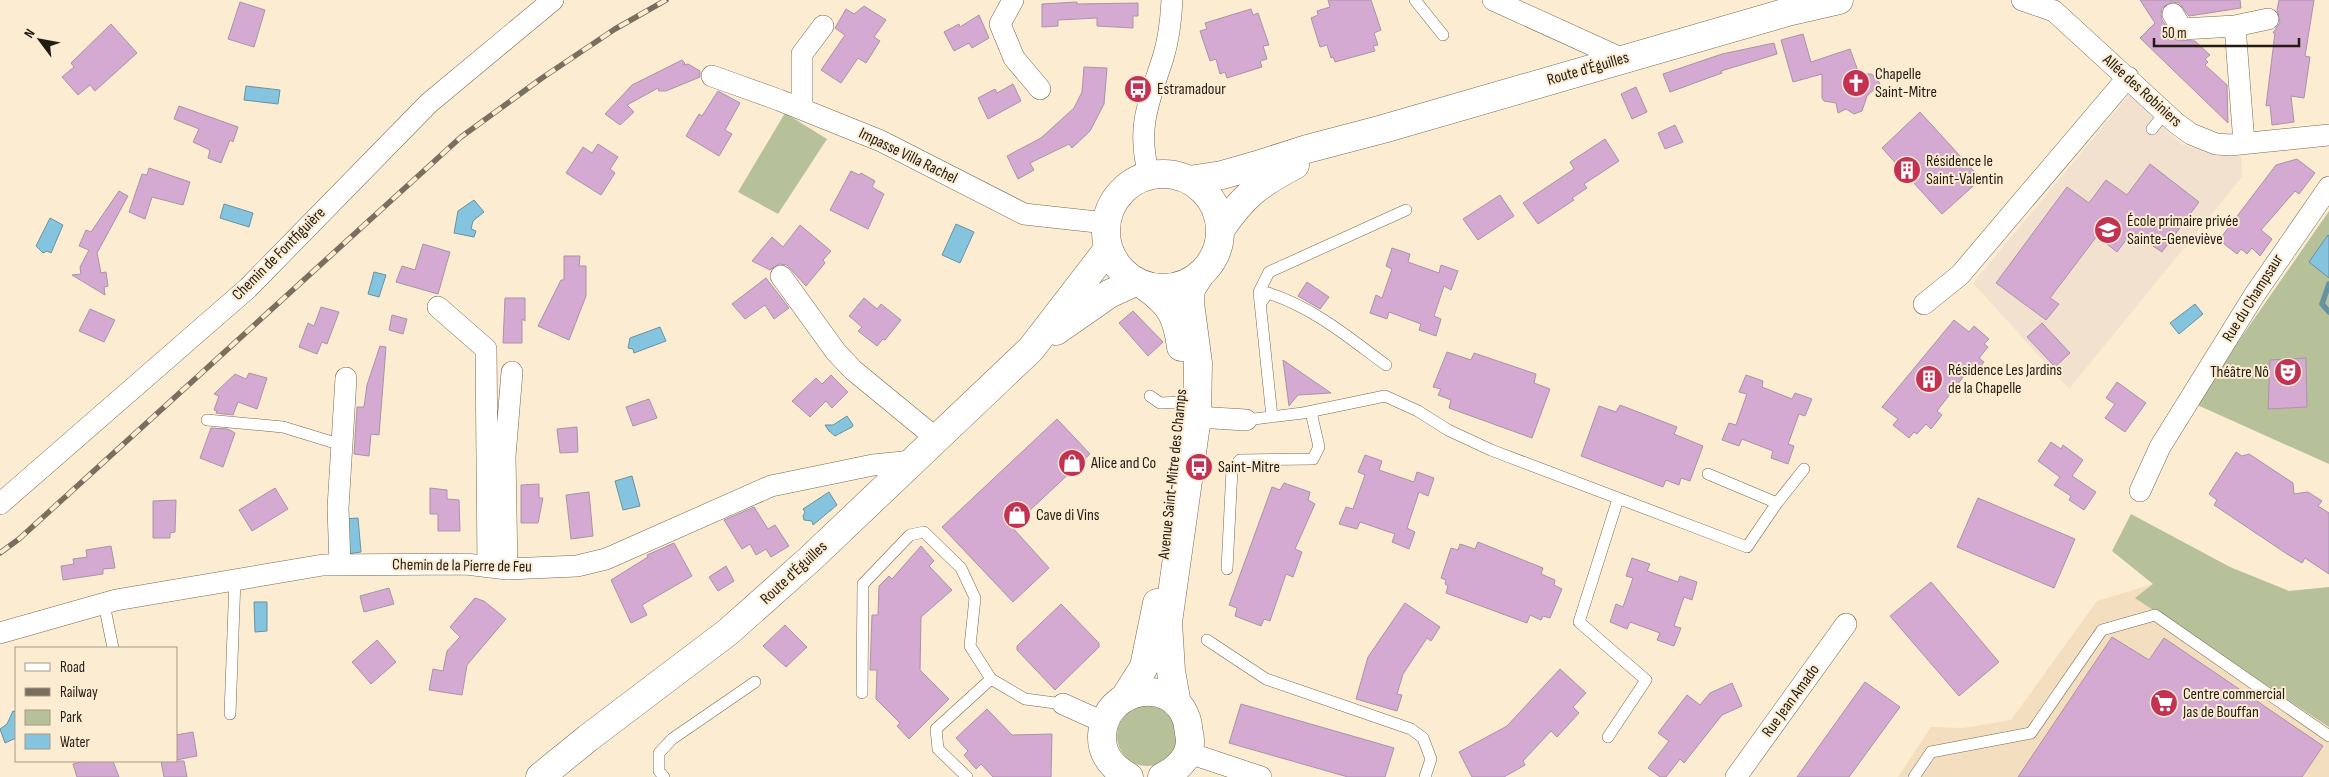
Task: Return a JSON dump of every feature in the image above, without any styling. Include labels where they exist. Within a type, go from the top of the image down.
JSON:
[{"type":"street","name":"Chemin de Fontfiguière","points":[[0,504],[248,288],[429,103],[553,0]]},
{"type":"street","points":[[1013,0],[1000,24],[1014,58],[1040,89]]},
{"type":"street","points":[[1149,175],[1144,157],[1144,116],[1152,86],[1163,57],[1171,23],[1172,0]]},
{"type":"street","points":[[1493,0],[1623,59]]},
{"type":"street","name":"Route d'Éguilles","points":[[1189,180],[1222,175],[1307,148],[1338,142],[1791,11],[1839,0]]},
{"type":"street","name":"Allée des Robiniers","points":[[2022,0],[2056,5],[2128,77],[2159,121],[2216,144],[2329,135]]},
{"type":"street","points":[[2173,14],[2182,29],[2235,26],[2268,19]]},
{"type":"street","points":[[802,109],[802,54],[823,26]]},
{"type":"street","points":[[2235,26],[2244,143]]},
{"type":"street","name":"Impasse Villa Rachel","points":[[712,76],[802,109],[881,141],[1024,214],[1107,236]]},
{"type":"street","points":[[1924,304],[1960,275],[2128,77]]},
{"type":"street","name":"Route d'Éguilles","points":[[1221,229],[1237,206],[1264,182],[1338,142]]},
{"type":"street","points":[[1170,174],[1189,180],[1202,188],[1212,200],[1218,214],[1221,229],[1219,246],[1212,262],[1200,276],[1188,284],[1173,288],[1140,284],[1123,274],[1114,262],[1107,236],[1111,207],[1120,193],[1134,182],[1149,175],[1170,174]]},
{"type":"street","name":"Rue du Champsaur","points":[[2140,491],[2160,447],[2269,271],[2329,187]]},
{"type":"street","name":"Route d'Éguilles","points":[[1031,349],[1107,236]]},
{"type":"street","points":[[781,276],[836,352],[853,370],[937,439]]},
{"type":"street","name":"Avenue Saint-Mitre des Champs","points":[[1174,769],[1190,739],[1186,716],[1177,704],[1171,671],[1168,622],[1190,410],[1198,363],[1190,303],[1191,289],[1200,276]]},
{"type":"street","name":"Route d'Éguilles","points":[[540,777],[588,738],[728,632],[803,566],[1031,349],[1108,294],[1140,284]]},
{"type":"street","name":"Avenue Saint-Mitre des Champs","points":[[1103,722],[1113,705],[1125,697],[1144,667],[1155,618],[1176,467],[1190,410],[1176,320],[1164,300],[1140,284]]},
{"type":"street","points":[[438,307],[486,348],[498,568]]},
{"type":"street","points":[[498,568],[512,372]]},
{"type":"street","points":[[340,564],[338,508],[346,378]]},
{"type":"street","points":[[1190,410],[1246,420]]},
{"type":"street","name":"Chemin de la Pierre de Feu","points":[[0,633],[104,604],[235,579],[340,564],[466,564],[498,568],[576,566],[606,559],[771,486],[873,465],[914,461]]},
{"type":"street","name":"Rue Jean Amado","points":[[1736,777],[1846,624]]},
{"type":"street","points":[[1125,697],[1143,692],[1162,694],[1177,704]]},
{"type":"street","points":[[1063,704],[1103,722],[1102,744],[1120,774]]},
{"type":"street","points":[[1174,769],[1261,777]]},
{"type":"lane","points":[[1415,0],[1443,35]]},
{"type":"lane","points":[[1272,417],[1259,292],[1269,272],[1406,210]]},
{"type":"lane","points":[[1260,304],[1268,293],[1294,302],[1335,327],[1386,365]]},
{"type":"lane","points":[[1150,396],[1160,403],[1190,410]]},
{"type":"lane","points":[[1246,420],[1311,412],[1386,396],[1418,411],[1448,430],[1491,450],[1747,547],[1777,503],[1804,469]]},
{"type":"lane","points":[[1227,570],[1232,469],[1240,460],[1313,459],[1319,447],[1311,412]]},
{"type":"lane","points":[[206,420],[283,427],[342,445]]},
{"type":"lane","points":[[1708,474],[1777,503]]},
{"type":"lane","points":[[1608,738],[1646,680],[1579,622],[1618,499]]},
{"type":"lane","points":[[862,693],[863,584],[910,535],[924,532],[960,568],[975,598],[970,646],[991,679],[1025,699],[1063,704]]},
{"type":"lane","points":[[230,714],[235,579]]},
{"type":"lane","points":[[104,604],[113,647]]},
{"type":"lane","points":[[1914,777],[1932,752],[2031,733],[2102,630],[2154,615],[2329,736]]},
{"type":"lane","points":[[1207,640],[1266,679],[1411,729],[1423,738],[1432,759],[1425,777]]},
{"type":"lane","points":[[967,777],[938,749],[936,729],[991,679]]},
{"type":"lane","points":[[664,777],[659,771],[659,753],[672,739],[755,682]]},
{"type":"shaded area","name":"École primaire privée Sainte-Geneviève","points":[[2129,95],[2181,144],[2217,156],[2241,156],[2242,177],[2069,389],[1973,283]]},
{"type":"shaded area","points":[[2153,584],[2329,674],[2329,777],[1898,777],[1931,727],[1963,728],[2011,720],[2097,601]]},
{"type":"green space","points":[[785,113],[827,139],[778,214],[738,192]]},
{"type":"green space","points":[[2329,211],[2329,464],[2195,404]]},
{"type":"green space","points":[[2131,514],[2230,567],[2289,591],[2329,587],[2329,727],[2135,598],[2153,584],[2112,551]]},
{"type":"green space","points":[[1147,706],[1163,711],[1168,715],[1172,720],[1177,736],[1172,752],[1168,757],[1163,761],[1147,766],[1131,761],[1126,757],[1122,752],[1117,736],[1122,720],[1126,715],[1131,711]]},
{"type":"water","points":[[246,86],[280,90],[278,104],[244,100]]},
{"type":"water","points":[[474,200],[484,212],[473,221],[471,229],[476,231],[474,237],[454,233],[458,211]]},
{"type":"water","points":[[224,204],[253,213],[249,227],[220,218]]},
{"type":"water","points":[[50,218],[63,225],[51,253],[47,251],[43,253],[36,246]]},
{"type":"water","points":[[956,224],[974,232],[960,263],[942,255]]},
{"type":"water","points":[[2329,236],[2329,278],[2309,262]]},
{"type":"water","points":[[374,272],[386,275],[379,297],[368,294]]},
{"type":"water","points":[[2195,304],[2203,314],[2179,334],[2170,323]]},
{"type":"water","points":[[660,327],[666,341],[634,353],[633,349],[628,348],[630,338]]},
{"type":"water","points":[[847,416],[853,425],[852,427],[835,436],[825,425],[833,425]]},
{"type":"water","points":[[632,476],[640,506],[623,510],[615,481]]},
{"type":"water","points":[[829,492],[837,505],[813,525],[812,521],[804,520],[805,512],[803,509]]},
{"type":"water","points":[[358,518],[361,552],[347,554],[343,519]]},
{"type":"water","points":[[254,602],[267,602],[267,631],[255,632]]},
{"type":"water","points":[[13,711],[15,712],[15,738],[5,743],[0,729],[7,724]]},
{"type":"building","points":[[1328,0],[1371,0],[1381,30],[1374,33],[1378,45],[1373,46],[1375,51],[1335,62],[1333,57],[1331,58],[1327,45],[1320,47],[1311,18],[1318,15],[1317,11],[1330,7]]},
{"type":"building","points":[[2140,0],[2240,0],[2241,8],[2189,16],[2179,3],[2172,2],[2162,8],[2161,14],[2162,20],[2176,40],[2195,41],[2210,55],[2205,59],[2208,62],[2205,65],[2227,85],[2228,123],[2140,38],[2155,23]]},
{"type":"building","points":[[2279,0],[2314,0],[2305,56],[2310,57],[2304,98],[2291,96],[2294,122],[2272,125],[2270,105],[2266,106],[2275,33],[2273,33],[2280,22],[2277,10]]},
{"type":"building","points":[[240,2],[265,10],[254,47],[228,39]]},
{"type":"building","points":[[1077,2],[1077,4],[1138,3],[1138,16],[1133,16],[1133,28],[1097,26],[1097,18],[1058,20],[1058,26],[1042,27],[1042,4]]},
{"type":"building","points":[[864,6],[886,20],[874,37],[880,41],[866,63],[858,58],[841,83],[821,70],[845,35],[835,28],[846,9],[854,14]]},
{"type":"building","points":[[1251,9],[1253,15],[1258,13],[1269,45],[1263,46],[1267,59],[1260,61],[1262,67],[1227,78],[1225,72],[1220,74],[1216,59],[1210,61],[1200,31],[1207,29],[1205,23]]},
{"type":"building","points":[[979,15],[989,38],[972,48],[969,43],[954,51],[944,32],[959,24],[960,27]]},
{"type":"building","points":[[111,24],[137,53],[95,91],[90,85],[78,95],[62,77],[74,67],[71,63]]},
{"type":"building","points":[[1803,34],[1811,62],[1850,49],[1859,74],[1871,74],[1876,77],[1880,84],[1867,96],[1862,111],[1854,114],[1846,109],[1838,113],[1836,103],[1824,101],[1822,98],[1822,74],[1793,82],[1781,40]]},
{"type":"building","points":[[1774,43],[1777,54],[1721,71],[1722,73],[1670,92],[1663,74],[1722,54]]},
{"type":"building","points":[[682,60],[685,63],[683,65],[688,64],[700,71],[700,77],[666,91],[659,91],[658,88],[627,105],[634,112],[620,125],[605,114],[632,85]]},
{"type":"building","points":[[1084,67],[1107,68],[1104,104],[1090,131],[1072,148],[1069,144],[1030,163],[1034,170],[1018,179],[1007,156],[1041,138],[1074,108],[1082,92]]},
{"type":"building","points":[[1013,84],[1021,101],[988,119],[978,98],[995,89],[997,93]]},
{"type":"building","points":[[1636,87],[1647,112],[1632,119],[1621,94]]},
{"type":"building","points":[[718,91],[740,103],[725,130],[732,134],[719,156],[686,136],[699,114],[702,116]]},
{"type":"building","points":[[179,106],[238,127],[233,142],[230,140],[221,163],[208,158],[210,150],[193,142],[199,129],[174,119]]},
{"type":"building","points":[[1920,112],[1981,179],[1942,214],[1882,148]]},
{"type":"building","points":[[1675,125],[1683,142],[1665,149],[1658,133]]},
{"type":"building","points":[[1605,139],[1619,161],[1584,184],[1587,188],[1572,198],[1574,200],[1538,224],[1523,203],[1574,169],[1570,162]]},
{"type":"building","points":[[598,144],[618,157],[610,169],[615,173],[601,195],[566,173],[583,147],[592,153]]},
{"type":"building","points":[[2297,159],[2315,173],[2299,194],[2295,191],[2261,230],[2272,239],[2260,256],[2252,248],[2247,254],[2241,249],[2237,254],[2219,240],[2276,165]]},
{"type":"building","points":[[2150,164],[2199,202],[2162,252],[2132,232],[2117,252],[2097,236],[2050,298],[2059,304],[2046,320],[1996,283],[2067,187],[2089,203],[2106,180],[2127,195]]},
{"type":"building","points":[[149,168],[190,182],[183,205],[152,197],[145,219],[129,212],[142,174],[147,175]]},
{"type":"building","points":[[851,171],[859,175],[861,173],[875,181],[872,187],[884,194],[868,229],[830,210]]},
{"type":"building","points":[[119,191],[128,196],[97,253],[101,273],[106,272],[108,286],[104,287],[105,295],[72,275],[81,274],[80,267],[89,250],[79,246],[86,230],[91,232]]},
{"type":"building","points":[[1500,195],[1514,216],[1478,240],[1463,219]]},
{"type":"building","points":[[800,225],[831,251],[823,260],[825,263],[806,286],[787,265],[779,264],[770,270],[752,261],[772,237],[783,247]]},
{"type":"building","points":[[423,244],[450,252],[438,294],[396,282],[402,266],[415,270]]},
{"type":"building","points":[[1392,248],[1410,254],[1408,262],[1439,273],[1441,265],[1458,271],[1451,290],[1444,286],[1434,316],[1441,319],[1436,336],[1419,330],[1421,324],[1389,312],[1387,319],[1370,313],[1376,295],[1382,298],[1392,269],[1386,266]]},
{"type":"building","points":[[564,256],[580,256],[579,266],[586,266],[586,296],[569,340],[538,326],[561,280],[564,280]]},
{"type":"building","points":[[766,278],[789,308],[774,319],[765,305],[745,319],[732,304]]},
{"type":"building","points":[[1307,282],[1329,297],[1320,309],[1298,296]]},
{"type":"building","points":[[505,298],[525,298],[525,321],[522,319],[522,343],[503,343]]},
{"type":"building","points":[[864,298],[877,309],[881,304],[901,320],[885,340],[883,339],[877,346],[858,331],[862,327],[849,316]]},
{"type":"building","points":[[321,307],[339,312],[327,344],[322,342],[317,354],[299,347],[308,323],[314,326]]},
{"type":"building","points":[[90,309],[115,320],[104,342],[79,331]]},
{"type":"building","points":[[1133,311],[1163,342],[1148,356],[1119,323]]},
{"type":"building","points":[[392,315],[407,319],[403,334],[389,330]]},
{"type":"building","name":"Résidence Les Jardins de la Chapelle","points":[[1954,320],[1969,332],[1974,326],[1989,339],[1984,344],[1988,347],[1979,358],[1984,362],[1973,376],[1967,372],[1937,411],[1942,415],[1931,429],[1926,424],[1917,434],[1914,432],[1909,438],[1893,425],[1898,419],[1882,407]]},
{"type":"building","points":[[2042,323],[2070,353],[2055,367],[2027,337]]},
{"type":"building","points":[[380,346],[386,347],[379,435],[371,434],[369,456],[354,454],[357,407],[364,407],[367,385]]},
{"type":"building","points":[[1447,352],[1471,360],[1474,353],[1536,374],[1534,383],[1550,389],[1532,438],[1449,408],[1451,400],[1438,395],[1441,389],[1433,387]]},
{"type":"building","name":"Théâtre Nô","points":[[2306,358],[2307,407],[2268,409],[2270,360]]},
{"type":"building","points":[[1283,360],[1331,393],[1298,395],[1289,406]]},
{"type":"building","points":[[249,373],[267,378],[257,409],[238,402],[233,415],[216,413],[217,411],[214,410],[219,396],[214,394],[235,374],[246,379]]},
{"type":"building","points":[[831,375],[848,392],[832,408],[826,401],[810,417],[792,401],[816,378],[822,384]]},
{"type":"building","points":[[1746,375],[1763,381],[1762,387],[1792,399],[1795,393],[1812,399],[1805,416],[1799,414],[1788,444],[1794,446],[1788,464],[1771,458],[1773,451],[1742,439],[1739,446],[1722,440],[1729,423],[1736,425],[1747,394],[1739,392]]},
{"type":"building","points":[[2117,382],[2146,403],[2125,432],[2105,418],[2115,404],[2106,398]]},
{"type":"building","points":[[649,399],[657,418],[633,426],[626,407]]},
{"type":"building","points":[[1620,405],[1677,427],[1674,434],[1703,446],[1690,481],[1681,478],[1679,485],[1666,480],[1663,487],[1581,456],[1599,406],[1616,412]]},
{"type":"building","points":[[1057,419],[1090,454],[1012,527],[1049,568],[1013,602],[942,527]]},
{"type":"building","points":[[577,427],[578,452],[560,453],[557,429]]},
{"type":"building","points":[[211,428],[228,429],[235,433],[223,467],[200,458]]},
{"type":"building","points":[[2051,442],[2061,449],[2063,445],[2083,460],[2072,476],[2096,492],[2084,510],[2069,500],[2071,496],[2054,485],[2060,477],[2038,461]]},
{"type":"building","points":[[2236,452],[2242,456],[2249,454],[2293,483],[2294,494],[2308,492],[2322,501],[2318,506],[2329,513],[2329,574],[2305,558],[2302,563],[2287,554],[2214,505],[2217,500],[2209,494]]},
{"type":"building","points":[[1365,455],[1382,461],[1379,470],[1414,482],[1417,472],[1434,478],[1428,496],[1419,492],[1407,528],[1415,532],[1409,549],[1392,542],[1395,534],[1360,522],[1357,529],[1339,524],[1346,507],[1353,509],[1365,475],[1358,472]]},
{"type":"building","points":[[1284,483],[1310,492],[1308,500],[1315,504],[1295,549],[1302,552],[1293,577],[1286,574],[1270,621],[1264,619],[1261,626],[1235,616],[1237,608],[1229,605],[1272,487],[1280,490]]},
{"type":"building","points":[[539,484],[539,498],[543,498],[538,523],[521,523],[521,485]]},
{"type":"building","points":[[275,488],[288,509],[252,531],[239,510]]},
{"type":"building","points":[[430,488],[447,490],[447,499],[459,500],[460,531],[438,531],[438,514],[430,514]]},
{"type":"building","points":[[589,492],[593,536],[571,539],[566,495]]},
{"type":"building","points":[[1978,498],[2075,539],[2054,588],[1957,547]]},
{"type":"building","points":[[176,500],[175,532],[170,533],[170,538],[153,538],[153,501]]},
{"type":"building","points":[[754,507],[768,529],[775,525],[789,546],[771,557],[766,549],[756,555],[750,544],[742,549],[724,520]]},
{"type":"building","points":[[1478,542],[1543,568],[1541,574],[1555,580],[1554,585],[1562,589],[1550,618],[1543,616],[1541,620],[1530,615],[1527,623],[1446,593],[1448,586],[1445,584],[1446,580],[1441,578],[1451,548],[1458,550],[1460,544],[1475,549]]},
{"type":"building","points":[[674,543],[692,576],[642,605],[647,615],[631,623],[611,580],[648,557],[647,555]]},
{"type":"building","points":[[111,546],[115,568],[103,569],[103,574],[63,580],[61,566],[74,564],[73,559],[87,557],[86,550]]},
{"type":"building","points":[[921,546],[934,561],[929,566],[952,590],[921,617],[920,670],[949,699],[909,739],[897,726],[900,723],[876,699],[877,670],[870,670],[872,615],[878,615],[879,586],[889,576],[892,579]]},
{"type":"building","points":[[1632,558],[1650,564],[1647,571],[1678,582],[1680,576],[1697,582],[1692,600],[1684,597],[1674,626],[1681,628],[1674,646],[1657,640],[1660,633],[1630,622],[1627,629],[1610,622],[1616,604],[1623,607],[1633,578],[1626,576]]},
{"type":"building","points":[[726,566],[734,581],[718,591],[709,577]]},
{"type":"building","points":[[1931,582],[1999,662],[1959,696],[1890,616]]},
{"type":"building","points":[[389,588],[394,604],[364,612],[360,596]]},
{"type":"building","points":[[475,598],[484,601],[506,619],[467,665],[462,695],[429,690],[433,669],[443,671],[447,651],[460,637],[450,627]]},
{"type":"building","points":[[1405,603],[1440,627],[1431,641],[1427,638],[1403,674],[1397,694],[1402,695],[1397,711],[1356,699],[1368,657]]},
{"type":"building","points":[[1061,604],[1099,643],[1099,647],[1055,690],[1017,650],[1017,646]]},
{"type":"building","points":[[785,625],[807,647],[786,667],[763,646]]},
{"type":"building","name":"Centre commercial Jas de Bouffan","points":[[2112,637],[2149,660],[2164,638],[2323,746],[2302,777],[2018,777]]},
{"type":"building","points":[[377,640],[396,662],[371,684],[352,662]]},
{"type":"building","points":[[1560,669],[1586,693],[1573,707],[1579,713],[1557,737],[1551,731],[1523,761],[1525,765],[1504,777],[1472,777],[1459,752],[1507,726]]},
{"type":"building","points":[[1865,682],[1900,707],[1849,777],[1797,777]]},
{"type":"building","points":[[1732,683],[1742,706],[1722,715],[1684,763],[1680,759],[1666,777],[1660,777],[1648,768],[1669,741],[1658,733],[1687,695],[1700,705],[1710,693]]},
{"type":"building","points":[[1241,704],[1394,748],[1385,777],[1348,777],[1229,743]]},
{"type":"building","points":[[987,709],[1012,735],[1052,734],[1051,777],[993,777],[981,764],[976,769],[964,755],[968,751],[956,738]]},
{"type":"building","points":[[193,732],[197,756],[178,760],[178,735]]},
{"type":"building","points":[[184,761],[187,777],[164,777],[161,762]]},
{"type":"building","points":[[80,762],[113,762],[119,777],[77,777],[73,764]]},
{"type":"waterway","points":[[2329,284],[2322,304],[2329,312]]},
{"type":"railway","points":[[0,553],[19,539],[461,137],[542,78],[615,29],[666,0]]},
{"type":"place","name":"Chapelle Saint-Mitre","points":[[1856,83]]},
{"type":"place","name":"Estramadour","points":[[1138,89]]},
{"type":"place","name":"Résidence le Saint-Valentin","points":[[1907,170]]},
{"type":"place","name":"École primaire privée Sainte-Geneviève","points":[[2108,230]]},
{"type":"place","name":"Théâtre Nô","points":[[2288,372]]},
{"type":"place","name":"Résidence Les Jardins de la Chapelle","points":[[1929,379]]},
{"type":"place","name":"Alice and Co","points":[[1072,463]]},
{"type":"place","name":"Saint-Mitre","points":[[1199,467]]},
{"type":"place","name":"Cave di Vins","points":[[1017,515]]},
{"type":"place","name":"Centre commercial Jas de Bouffan","points":[[2164,703]]}]
